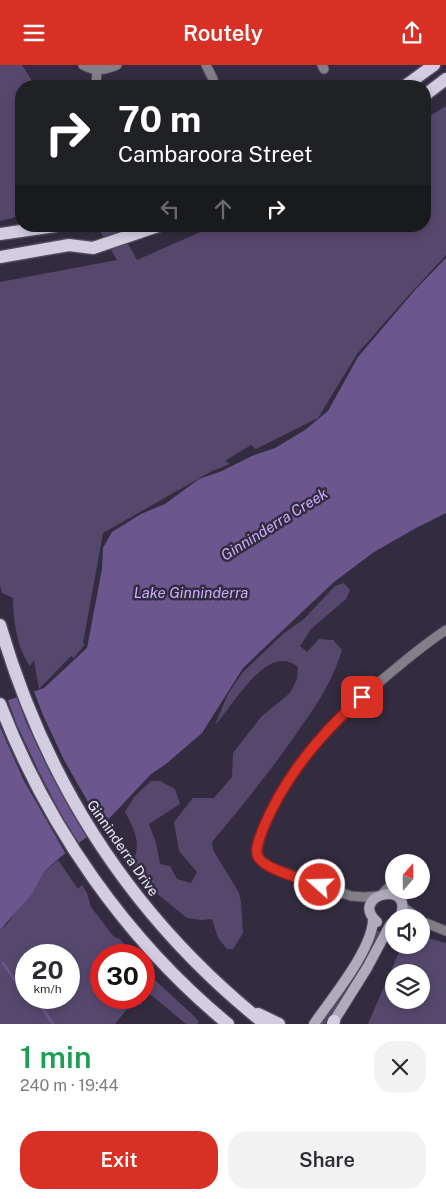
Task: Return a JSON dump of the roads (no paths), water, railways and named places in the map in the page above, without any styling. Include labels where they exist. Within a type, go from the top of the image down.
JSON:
[{"type":"main road","points":[[414,80],[434,65]]},
{"type":"main road","points":[[431,90],[446,79]]},
{"type":"main road","points":[[0,234],[15,232]]},
{"type":"main road","points":[[0,265],[93,248],[140,232]]},
{"type":"main road","points":[[0,257],[68,245],[93,248]]},
{"type":"main road","name":"Ginninderra Drive","points":[[0,625],[14,671],[48,753],[84,820],[106,855],[149,911],[169,933],[215,981],[265,1024]]},
{"type":"main road","points":[[0,704],[27,765],[84,866],[151,950],[198,999],[228,1024]]},
{"type":"main road","points":[[246,1009],[279,1024]]},
{"type":"street","points":[[83,65],[97,70],[117,65]]},
{"type":"street","points":[[206,65],[213,80]]},
{"type":"street","points":[[96,80],[97,70]]},
{"type":"street","points":[[408,909],[393,895],[352,896],[266,865],[258,858],[258,843],[276,801],[311,750],[323,736],[362,697],[419,649],[446,630]]},
{"type":"street","points":[[314,1024],[360,957],[373,928],[371,905],[385,890]]},
{"type":"street","points":[[352,896],[378,923],[385,925]]},
{"type":"street","points":[[401,909],[402,899]]},
{"type":"street","points":[[430,925],[446,931]]},
{"type":"street","points":[[333,1023],[385,936]]},
{"type":"water","name":"Lake Ginninderra","points":[[446,258],[446,513],[374,552],[334,582],[243,668],[202,733],[166,764],[151,774],[105,823],[44,872],[31,895],[0,930],[0,703],[44,688],[87,648],[102,569],[103,548],[112,532],[141,514],[165,504],[199,479],[275,448],[305,430],[328,411],[358,357],[416,289]]},
{"type":"waterway","points":[[3,963],[15,980]]},
{"type":"waterway","points":[[43,1009],[53,1024]]},
{"type":"water label","name":"Ginninderra Creek","points":[[274,524]]}]
